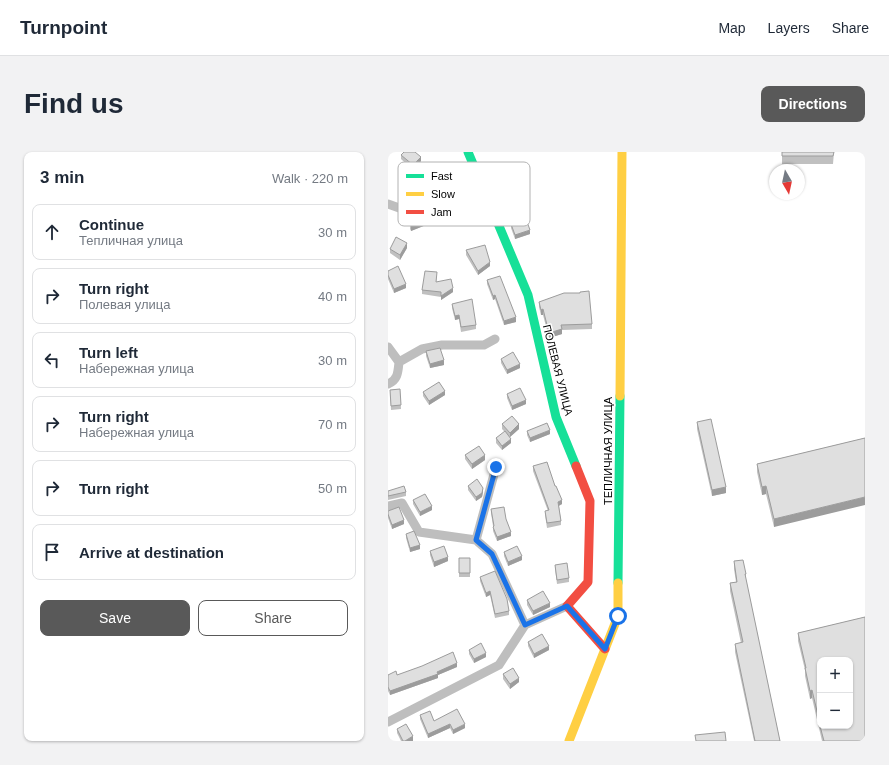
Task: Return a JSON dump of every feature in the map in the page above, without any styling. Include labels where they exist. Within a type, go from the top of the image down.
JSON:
[{"type":"street","name":"ПОЛЕВАЯ УЛИЦА","points":[[468,152],[472,162]]},
{"type":"street","name":"ТЕПЛИЧНАЯ УЛИЦА","points":[[568,741],[618,616],[622,152]]},
{"type":"street","points":[[388,204],[398,208]]},
{"type":"street","name":"ПОЛЕВАЯ УЛИЦА","points":[[499,226],[528,295],[556,417],[590,501],[588,582],[567,606]]},
{"type":"street","points":[[400,362],[422,349],[442,345],[484,345],[495,339]]},
{"type":"street","points":[[388,347],[400,362],[398,375],[393,382],[388,384]]},
{"type":"street","points":[[476,540],[496,467]]},
{"type":"street","points":[[388,506],[402,502],[420,532],[476,540],[492,554],[525,625]]},
{"type":"street","points":[[388,722],[499,665],[525,625],[567,606],[605,649]]},
{"type":"building","points":[[404,152],[415,152],[421,157],[416,162],[409,162],[401,155]]},
{"type":"building","points":[[782,152],[834,152],[833,156],[782,156]]},
{"type":"building","points":[[512,226],[529,226],[530,230],[515,235]]},
{"type":"building","points":[[396,237],[407,243],[400,255],[390,249]]},
{"type":"building","points":[[485,245],[490,262],[478,271],[466,250]]},
{"type":"building","points":[[398,266],[406,284],[394,289],[388,275],[388,271]]},
{"type":"building","points":[[425,271],[437,272],[436,282],[451,279],[453,288],[441,296],[441,292],[422,290]]},
{"type":"building","points":[[500,276],[516,317],[504,321],[495,295],[493,296],[487,280]]},
{"type":"building","points":[[589,291],[592,324],[561,325],[562,329],[549,333],[543,309],[541,310],[539,302],[564,293],[580,293]]},
{"type":"building","points":[[472,299],[476,325],[461,327],[459,315],[455,316],[452,304]]},
{"type":"building","points":[[440,348],[444,360],[430,364],[426,351]]},
{"type":"building","points":[[513,352],[520,364],[507,370],[501,359]]},
{"type":"building","points":[[439,382],[445,391],[429,401],[423,392]]},
{"type":"building","points":[[520,388],[526,400],[512,406],[507,394]]},
{"type":"building","points":[[400,389],[401,405],[391,406],[390,390]]},
{"type":"building","points":[[512,416],[519,424],[510,433],[502,424]]},
{"type":"building","points":[[711,419],[726,487],[712,490],[697,422]]},
{"type":"building","points":[[547,423],[550,430],[530,438],[527,431]]},
{"type":"building","points":[[505,431],[511,439],[502,446],[496,438]]},
{"type":"building","points":[[865,438],[865,497],[774,519],[766,486],[762,487],[757,464]]},
{"type":"building","points":[[479,446],[485,455],[472,464],[465,455]]},
{"type":"building","points":[[547,462],[555,486],[562,500],[558,502],[561,521],[547,523],[545,511],[549,510],[533,466]]},
{"type":"building","points":[[477,479],[483,488],[482,493],[476,497],[468,486]]},
{"type":"building","points":[[404,486],[406,492],[388,496],[388,491]]},
{"type":"building","points":[[425,494],[432,506],[420,512],[413,500]]},
{"type":"building","points":[[399,507],[404,520],[392,525],[388,511]]},
{"type":"building","points":[[504,507],[506,519],[511,532],[497,537],[493,527],[491,509]]},
{"type":"building","points":[[414,531],[420,545],[410,548],[406,534]]},
{"type":"building","points":[[444,546],[448,557],[434,562],[430,551]]},
{"type":"building","points":[[517,546],[522,556],[508,562],[504,552]]},
{"type":"building","points":[[459,558],[470,558],[470,573],[459,573]]},
{"type":"building","points":[[743,560],[780,741],[755,741],[735,644],[743,642],[730,583],[737,582],[734,561]]},
{"type":"building","points":[[567,563],[569,578],[557,580],[555,565]]},
{"type":"building","points":[[495,571],[507,599],[509,611],[495,614],[490,591],[486,593],[480,577]]},
{"type":"building","points":[[543,591],[550,603],[533,611],[527,600]]},
{"type":"building","points":[[865,617],[865,741],[824,741],[821,729],[853,729],[853,657],[817,657],[817,711],[812,690],[810,691],[798,633]]},
{"type":"building","points":[[542,634],[549,646],[534,654],[528,642]]},
{"type":"building","points":[[481,643],[486,653],[474,659],[469,650]]},
{"type":"building","points":[[453,652],[457,663],[437,672],[438,674],[390,691],[388,687],[388,675],[396,671],[397,675]]},
{"type":"building","points":[[513,668],[519,678],[510,684],[503,674]]},
{"type":"building","points":[[457,709],[465,724],[453,730],[450,724],[428,734],[420,715],[430,711],[434,721]]},
{"type":"building","points":[[406,724],[413,736],[403,741],[397,729]]},
{"type":"building","points":[[725,732],[726,741],[696,741],[695,735]]},
{"type":"traffic: fast","points":[[468,152],[472,162]]},
{"type":"traffic: fast","points":[[499,226],[528,295],[556,417],[576,466]]},
{"type":"traffic: fast","points":[[618,583],[620,396]]},
{"type":"traffic: slow","points":[[620,396],[622,152]]},
{"type":"traffic: slow","points":[[569,741],[618,616],[618,583]]},
{"type":"traffic: jam","points":[[576,466],[590,501],[588,582],[567,606],[605,649]]},
{"type":"route","points":[[496,467],[476,540],[492,554],[525,625],[567,606],[605,649],[618,616]]}]
